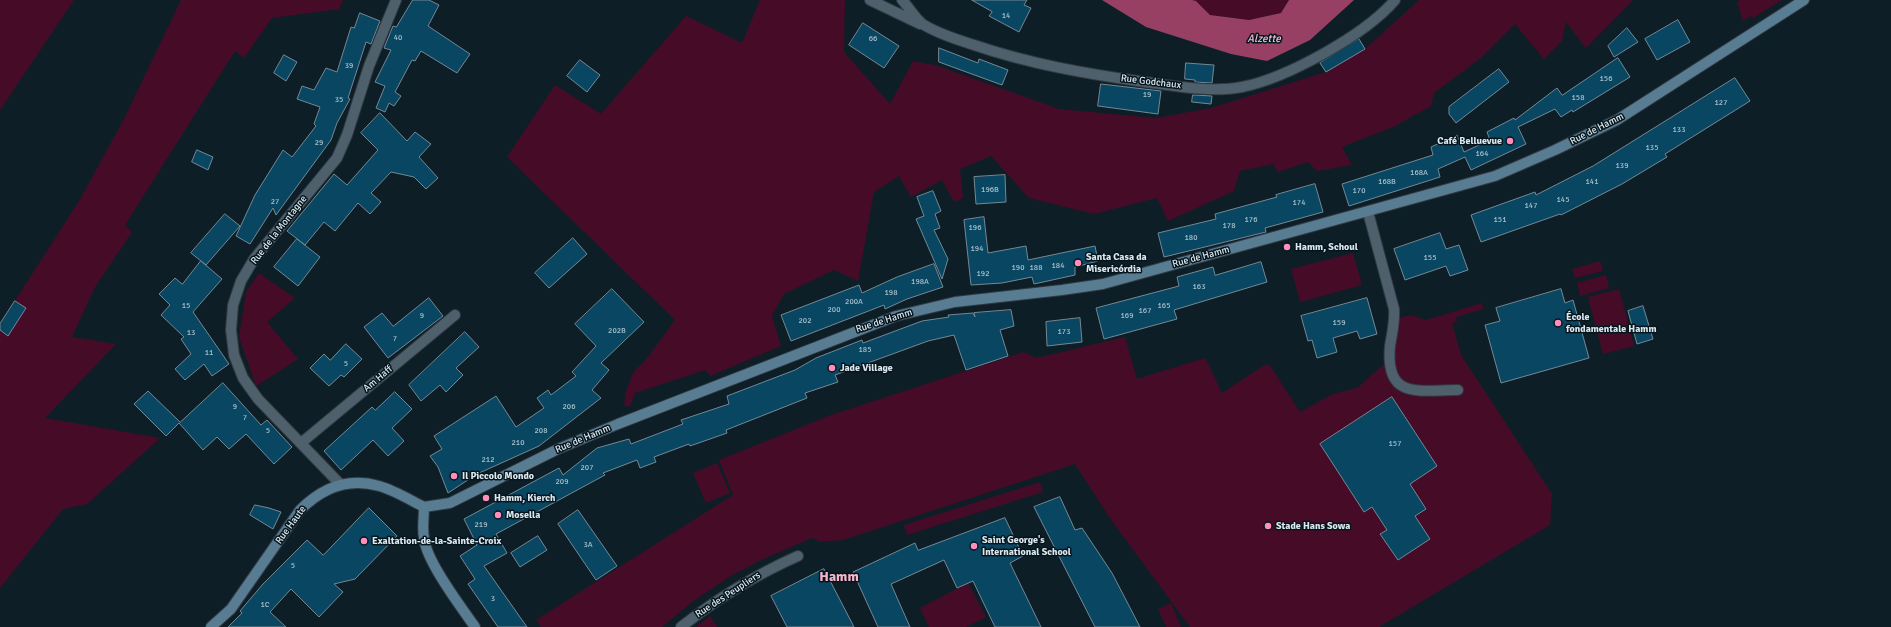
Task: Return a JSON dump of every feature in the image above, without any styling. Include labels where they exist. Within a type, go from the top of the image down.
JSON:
[{"type":"main road","name":"Rue de Hamm","points":[[424,507],[450,503],[558,449],[896,316],[955,302],[1103,284],[1495,176],[1617,120],[1804,0]]},
{"type":"main road","name":"Rue Haute","points":[[211,627],[231,609],[300,510],[312,498],[327,489],[341,485],[360,483],[380,486],[424,507]]},
{"type":"main road","points":[[424,507],[424,539],[429,554],[453,596],[475,627]]},
{"type":"street","name":"Rue de la Montagne","points":[[341,485],[258,399],[243,378],[234,355],[231,330],[233,305],[241,281],[254,259],[337,158],[347,135],[369,66],[396,0]]},
{"type":"street","points":[[870,0],[922,24]]},
{"type":"street","name":"Rue Godchaux","points":[[902,0],[922,24],[959,40],[1002,55],[1084,73],[1161,84],[1215,89],[1241,87],[1266,80],[1306,63],[1357,32],[1384,13],[1395,0]]},
{"type":"street","points":[[1368,212],[1394,309],[1395,319],[1390,371],[1395,381],[1405,389],[1458,390]]},
{"type":"street","name":"Am Haff","points":[[301,443],[455,315]]},
{"type":"street","name":"Rue des Peupliers","points":[[681,627],[738,586],[764,571],[798,556]]},
{"type":"shaded area","points":[[0,0],[74,0],[0,110]]},
{"type":"shaded area","points":[[181,0],[343,0],[339,9],[272,18],[244,58],[235,51],[125,225],[132,232],[95,287],[72,337],[116,344],[45,418],[160,438],[87,504],[63,509],[0,588],[0,324],[79,201],[124,119]]},
{"type":"shaded area","points":[[760,0],[845,0],[844,52],[890,104],[913,61],[938,66],[1059,109],[1155,118],[1211,108],[1326,72],[1365,49],[1419,0],[1633,0],[1586,48],[1566,22],[1562,41],[1544,59],[1515,24],[1481,58],[1434,93],[1431,106],[1395,126],[1342,147],[1352,165],[1317,171],[1308,162],[1278,172],[1273,164],[1240,171],[1234,191],[1168,221],[1157,198],[1094,214],[1029,198],[991,156],[960,169],[963,198],[954,202],[942,180],[911,197],[899,176],[874,192],[858,281],[834,270],[784,294],[772,316],[781,346],[710,376],[705,370],[635,393],[630,406],[624,406],[626,391],[634,371],[645,361],[675,320],[507,157],[555,85],[601,114],[686,16],[742,43]]},
{"type":"shaded area","points":[[1192,0],[1289,0],[1281,13],[1249,20],[1210,15],[1196,1]]},
{"type":"shaded area","points":[[1740,0],[1782,0],[1753,18],[1751,16],[1743,21],[1737,2]]},
{"type":"shaded area","points":[[1353,253],[1362,285],[1300,302],[1291,269]]},
{"type":"shaded area","points":[[1600,261],[1603,271],[1575,278],[1572,269]]},
{"type":"shaded area","points":[[259,273],[295,298],[267,322],[298,359],[256,386],[239,337],[246,292]]},
{"type":"shaded area","points":[[1606,275],[1609,288],[1580,296],[1577,283]]},
{"type":"shaded area","points":[[1619,289],[1634,346],[1603,354],[1588,297]]},
{"type":"shaded area","points":[[1482,303],[1483,309],[1456,317],[1457,322],[1452,323],[1461,355],[1552,494],[1550,525],[1379,627],[1190,627],[1109,517],[1075,464],[843,540],[818,542],[816,539],[812,538],[759,561],[731,576],[692,602],[662,627],[541,627],[536,620],[733,495],[719,460],[831,415],[1024,352],[1036,358],[1125,337],[1137,379],[1205,358],[1222,393],[1263,366],[1269,364],[1300,412],[1333,394],[1357,388],[1390,359],[1395,319],[1411,315],[1426,320]]},
{"type":"shaded area","points":[[717,463],[730,493],[706,503],[693,473]]},
{"type":"shaded area","points":[[1040,482],[1043,492],[907,535],[904,525]]},
{"type":"shaded area","points":[[968,583],[986,617],[966,627],[929,627],[920,608]]},
{"type":"shaded area","points":[[1171,603],[1181,627],[1166,627],[1158,609]]},
{"type":"shaded area","points":[[710,616],[717,627],[696,627]]},
{"type":"water","name":"Alzette","points":[[1102,0],[1192,0],[1196,1],[1210,15],[1249,20],[1281,13],[1289,0],[1354,0],[1310,40],[1267,61],[1231,54],[1146,27]]},
{"type":"building","points":[[413,0],[429,0],[439,5],[428,26],[470,54],[457,73],[421,51],[415,61],[412,60],[395,92],[401,96],[394,106],[389,103],[385,112],[376,108],[385,86],[375,82],[391,50],[384,48],[393,26],[396,27]]},
{"type":"building","points":[[972,0],[1027,0],[1024,5],[1031,8],[1019,32],[989,16],[992,12]]},
{"type":"building","points":[[360,13],[380,21],[371,44],[366,42],[348,98],[350,99],[337,123],[331,140],[276,215],[273,208],[250,244],[236,236],[255,195],[283,150],[292,157],[316,126],[314,124],[320,107],[297,99],[302,86],[314,90],[326,68],[337,72],[351,27],[354,28]]},
{"type":"building","points":[[1678,20],[1690,42],[1657,60],[1645,39]]},
{"type":"building","points":[[863,23],[899,46],[884,68],[849,45]]},
{"type":"building","points":[[1627,28],[1638,42],[1614,57],[1608,46]]},
{"type":"building","points":[[1359,39],[1365,49],[1326,72],[1320,63]]},
{"type":"building","points":[[939,48],[978,63],[979,59],[1008,70],[1002,85],[939,62]]},
{"type":"building","points":[[284,55],[297,62],[286,81],[274,73]]},
{"type":"building","points":[[1618,58],[1630,77],[1573,112],[1572,110],[1561,117],[1555,109],[1518,127],[1526,144],[1471,170],[1465,157],[1438,169],[1440,177],[1349,206],[1342,184],[1433,155],[1431,147],[1457,135],[1464,152],[1490,140],[1487,132],[1514,118],[1515,120],[1557,88],[1562,95]]},
{"type":"building","points":[[580,60],[600,75],[587,92],[567,76]]},
{"type":"building","points":[[1186,63],[1214,65],[1212,83],[1195,82],[1195,80],[1185,79]]},
{"type":"building","points":[[1499,69],[1509,82],[1456,123],[1449,114],[1449,107]]},
{"type":"building","points":[[1735,78],[1750,101],[1665,154],[1667,157],[1622,184],[1561,215],[1560,214],[1481,242],[1471,215],[1535,192],[1536,195],[1593,166]]},
{"type":"building","points":[[1101,84],[1161,91],[1158,114],[1098,106]]},
{"type":"building","points":[[1193,95],[1212,96],[1211,104],[1192,102]]},
{"type":"building","points":[[380,113],[407,141],[415,132],[431,144],[419,157],[438,178],[426,189],[414,177],[391,172],[371,193],[381,202],[370,214],[358,203],[335,231],[324,222],[305,245],[287,231],[334,174],[347,185],[378,150],[361,133]]},
{"type":"building","points":[[197,150],[213,157],[208,170],[192,162]]},
{"type":"building","points":[[1005,175],[1006,202],[976,204],[974,177]]},
{"type":"building","points":[[1315,184],[1323,212],[1265,228],[1266,232],[1164,257],[1158,233],[1216,219],[1215,214],[1277,197],[1276,195]]},
{"type":"building","points":[[933,191],[941,211],[935,214],[940,228],[934,230],[948,259],[942,279],[916,219],[924,216],[917,197]]},
{"type":"building","points":[[225,214],[240,226],[206,265],[191,253]]},
{"type":"building","points":[[984,217],[988,253],[1026,246],[1028,260],[1095,246],[1098,261],[1075,267],[1075,275],[1034,284],[1032,277],[1002,283],[971,285],[964,220]]},
{"type":"building","points":[[1440,233],[1446,249],[1459,245],[1468,270],[1450,276],[1446,266],[1405,280],[1394,249]]},
{"type":"building","points":[[573,238],[587,254],[549,288],[535,273]]},
{"type":"building","points":[[297,239],[320,257],[298,286],[274,267]]},
{"type":"building","points":[[201,261],[222,279],[193,312],[229,364],[212,376],[204,364],[185,380],[175,369],[191,354],[181,339],[184,337],[161,315],[170,305],[159,294],[175,278],[182,284]]},
{"type":"building","points":[[1261,262],[1267,282],[1174,310],[1177,319],[1104,339],[1096,308],[1179,286],[1177,277],[1213,267],[1215,275]]},
{"type":"building","points":[[934,264],[943,287],[907,299],[885,309],[884,305],[791,341],[781,315],[859,285],[862,293],[897,277]]},
{"type":"building","points":[[612,289],[644,322],[601,363],[609,370],[592,390],[601,398],[539,446],[477,474],[448,493],[438,467],[430,456],[442,449],[434,436],[496,396],[516,427],[544,408],[537,398],[548,390],[551,395],[576,376],[572,372],[596,346],[575,324]]},
{"type":"building","points":[[1561,289],[1565,303],[1573,300],[1589,358],[1501,383],[1485,325],[1500,321],[1496,308]]},
{"type":"building","points":[[429,298],[443,316],[388,358],[364,327],[382,313],[393,326]]},
{"type":"building","points":[[1367,298],[1377,334],[1360,339],[1357,331],[1333,338],[1337,352],[1317,358],[1312,340],[1308,341],[1301,316]]},
{"type":"building","points":[[15,301],[26,308],[8,336],[0,330],[0,324]]},
{"type":"building","points":[[1643,306],[1653,339],[1637,344],[1628,311]]},
{"type":"building","points":[[1011,310],[1014,326],[1000,330],[1008,356],[966,370],[954,335],[928,341],[835,375],[838,382],[805,393],[807,398],[726,430],[727,433],[690,446],[689,444],[654,457],[656,462],[640,468],[637,460],[603,473],[605,475],[496,534],[507,553],[484,566],[527,627],[498,627],[468,584],[475,579],[460,556],[477,545],[464,519],[559,468],[563,475],[597,448],[629,439],[631,444],[683,424],[681,420],[729,404],[727,396],[795,370],[816,358],[862,340],[863,343],[922,321],[949,317],[948,315],[973,313],[975,317],[974,313]]},
{"type":"building","points":[[1080,318],[1082,342],[1047,346],[1046,322]]},
{"type":"building","points":[[465,332],[479,347],[456,368],[463,375],[446,392],[440,385],[421,401],[409,385]]},
{"type":"building","points":[[346,344],[362,359],[344,377],[341,375],[329,386],[310,368],[324,354],[330,360]]},
{"type":"building","points":[[223,383],[261,425],[267,420],[292,447],[274,464],[246,434],[229,449],[217,437],[203,450],[179,423],[166,436],[134,404],[148,391],[180,422]]},
{"type":"building","points":[[395,392],[412,409],[392,428],[404,441],[388,456],[373,440],[341,470],[324,451],[372,407],[375,410]]},
{"type":"building","points":[[1392,397],[1437,466],[1410,484],[1426,509],[1415,516],[1430,539],[1398,560],[1380,534],[1387,530],[1372,507],[1364,512],[1320,444]]},
{"type":"building","points":[[1060,497],[1075,530],[1082,528],[1112,573],[1140,627],[1095,627],[1034,507]]},
{"type":"building","points":[[255,505],[281,512],[273,529],[250,515]]},
{"type":"building","points":[[369,508],[397,536],[355,579],[334,584],[343,592],[319,617],[291,589],[270,612],[286,627],[228,627],[242,613],[240,611],[263,584],[307,540],[323,555]]},
{"type":"building","points":[[578,510],[617,566],[596,580],[558,524]]},
{"type":"building","points":[[1005,518],[1023,556],[1010,563],[1041,627],[995,627],[973,581],[957,588],[944,560],[891,584],[910,627],[878,627],[853,572],[915,543],[918,550]]},
{"type":"building","points":[[538,536],[547,550],[520,567],[511,553]]},
{"type":"building","points":[[824,569],[854,627],[787,627],[771,596]]},
{"type":"place","name":"Café Belluevue","points":[[1510,141]]},
{"type":"place","name":"Hamm, Schoul","points":[[1287,247]]},
{"type":"place","name":"Santa Casa da Misericórdia","points":[[1078,263]]},
{"type":"place","name":"École fondamentale Hamm","points":[[1558,323]]},
{"type":"place","name":"Jade Village","points":[[832,368]]},
{"type":"place","name":"Il Piccolo Mondo","points":[[454,476]]},
{"type":"place","name":"Hamm, Kierch","points":[[486,498]]},
{"type":"place","name":"Mosella","points":[[498,515]]},
{"type":"place","name":"Stade Hans Sowa","points":[[1268,526]]},
{"type":"place","name":"Exaltation-de-la-Sainte-Croix","points":[[364,541]]},
{"type":"place","name":"Saint George's International School","points":[[974,546]]},
{"type":"district","name":"Hamm","points":[[839,577]]}]
